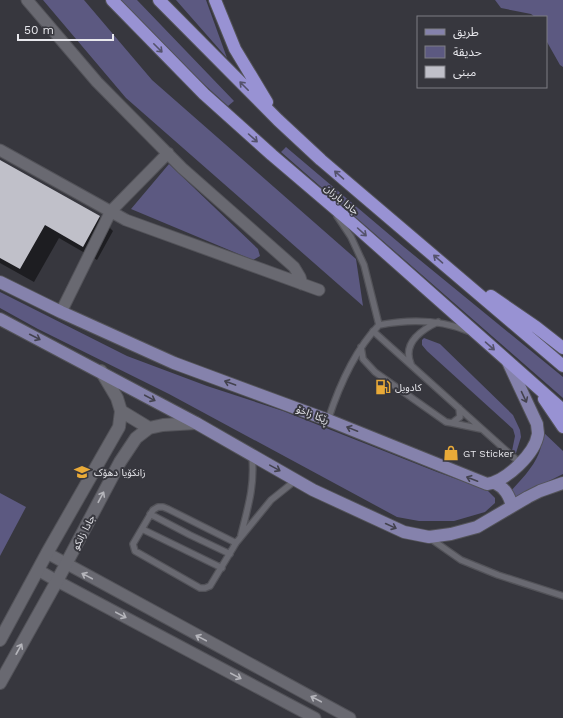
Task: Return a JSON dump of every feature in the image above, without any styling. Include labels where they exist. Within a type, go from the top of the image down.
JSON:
[{"type":"highway","name":"جادا بارزان","points":[[112,0],[204,94],[563,410]]},
{"type":"highway","name":"جادا بارزان","points":[[159,0],[278,120],[321,160],[563,366]]},
{"type":"highway","points":[[215,0],[234,49],[278,120]]},
{"type":"highway","points":[[459,278],[491,296],[536,327],[563,348]]},
{"type":"highway","points":[[535,386],[563,427]]},
{"type":"main road","name":"ڕێکا زاخۆ","points":[[0,282],[61,312],[174,363],[328,420],[475,480],[487,484],[495,482]]},
{"type":"main road","points":[[0,319],[101,371],[313,490],[404,532],[429,537],[451,534],[477,527],[540,491],[563,483]]},
{"type":"main road","points":[[508,362],[537,424],[538,433],[535,444],[520,463],[495,482],[507,492],[512,506]]},
{"type":"street","points":[[27,0],[97,82],[182,168],[294,266],[302,284]]},
{"type":"street","points":[[0,140],[11,156]]},
{"type":"street","points":[[0,150],[126,220],[319,290]]},
{"type":"street","points":[[61,312],[111,212],[168,154]]},
{"type":"street","points":[[101,371],[117,398],[121,411],[149,428],[163,425],[196,423]]},
{"type":"street","name":"جادا زانکو","points":[[0,640],[118,427],[121,411]]},
{"type":"street","name":"جادا زانکو","points":[[0,683],[57,581],[120,462],[136,438],[149,428]]},
{"type":"street","points":[[47,553],[350,718]]},
{"type":"street","points":[[38,570],[315,718]]},
{"type":"lane","points":[[324,200],[343,224],[358,251],[364,265],[379,325]]},
{"type":"lane","points":[[328,420],[342,382],[361,347],[379,325],[407,321],[438,322],[475,333]]},
{"type":"lane","points":[[412,366],[408,351],[415,338],[423,330],[438,322]]},
{"type":"lane","points":[[373,331],[520,463]]},
{"type":"lane","points":[[361,347],[363,359],[375,372],[446,422],[483,430]]},
{"type":"lane","points":[[452,423],[460,417],[459,408]]},
{"type":"lane","points":[[240,537],[251,495],[253,468],[252,456]]},
{"type":"lane","points":[[236,543],[163,507],[158,507],[150,514],[133,544],[135,551],[200,588],[205,588],[210,586],[240,537],[271,500],[296,480]]},
{"type":"lane","points":[[150,514],[230,554]]},
{"type":"lane","points":[[142,529],[222,568]]},
{"type":"lane","points":[[429,537],[461,560],[563,596]]},
{"type":"green space","points":[[43,0],[84,0],[152,80],[356,259],[363,306],[126,98]]},
{"type":"green space","points":[[119,0],[137,0],[234,101],[228,106],[174,57]]},
{"type":"green space","points":[[176,0],[206,0],[227,58]]},
{"type":"green space","points":[[495,0],[563,0],[563,67],[560,65],[547,42],[547,16],[534,16],[531,14],[501,8]]},
{"type":"green space","points":[[286,147],[404,247],[563,377],[563,398],[281,152]]},
{"type":"green space","points":[[169,164],[258,249],[260,256],[253,260],[131,209]]},
{"type":"green space","points":[[0,292],[127,356],[207,386],[283,411],[437,472],[487,490],[495,498],[495,503],[485,512],[454,521],[419,521],[397,517],[169,394],[38,329],[0,308]]},
{"type":"green space","points":[[424,338],[440,344],[513,415],[520,430],[521,437],[516,453],[512,451],[515,436],[513,429],[427,351],[422,345],[422,340]]},
{"type":"green space","points":[[542,431],[563,451],[563,474],[515,502],[515,496],[509,493],[526,474],[536,459],[541,448]]},
{"type":"green space","points":[[0,493],[26,507],[0,556]]},
{"type":"building","points":[[0,160],[100,216],[83,247],[45,225],[20,269],[0,258]]},
{"type":"place","name":"كادويل","points":[[383,387]]},
{"type":"place","name":"GT Sticker","points":[[451,453]]},
{"type":"place","name":"زانکۆیا دهۆک","points":[[82,472]]}]
